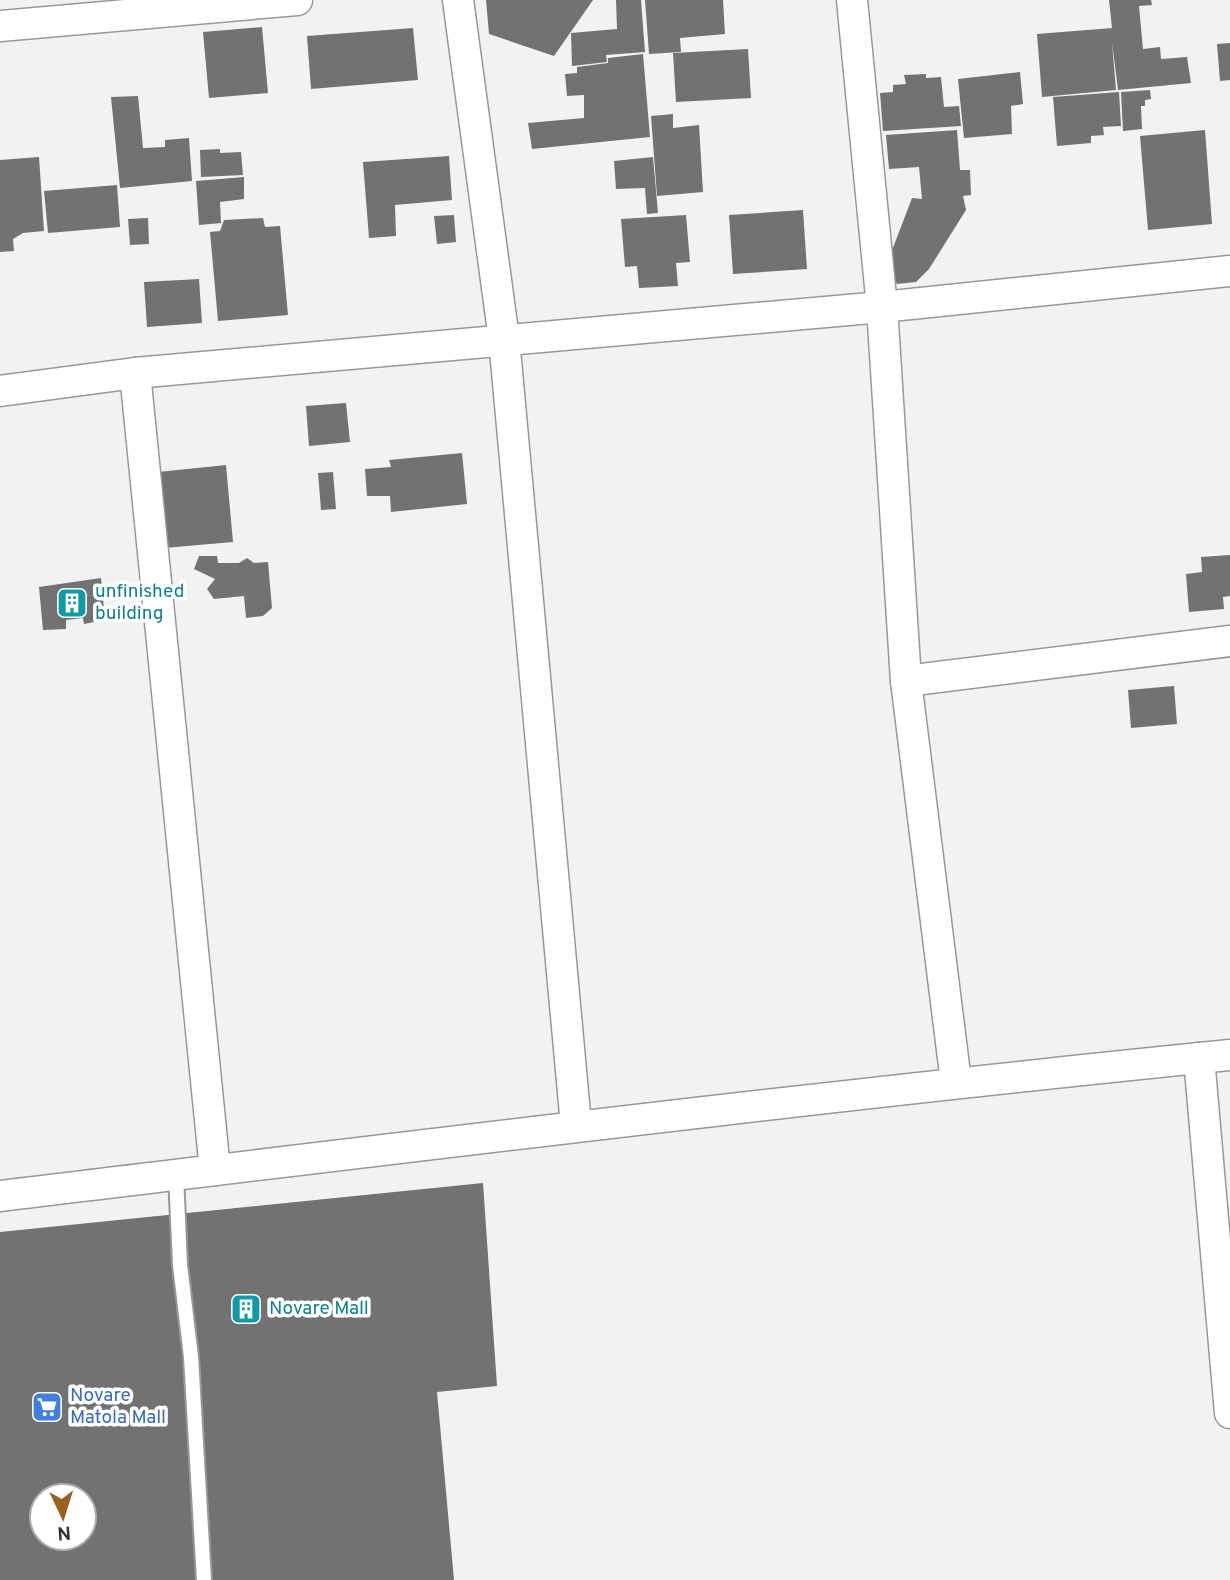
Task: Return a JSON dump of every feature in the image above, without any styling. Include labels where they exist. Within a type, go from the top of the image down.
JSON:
[{"type":"street","points":[[0,26],[298,0]]},
{"type":"street","points":[[458,0],[504,339],[576,1125]]},
{"type":"street","points":[[852,0],[882,307],[906,681],[956,1082]]},
{"type":"street","points":[[0,391],[135,373],[882,307],[1230,271]]},
{"type":"street","points":[[135,373],[215,1170]]},
{"type":"street","points":[[906,681],[1230,641]]},
{"type":"street","points":[[0,1195],[576,1125],[956,1082],[1230,1055]]},
{"type":"street","points":[[1199,1058],[1230,1413]]},
{"type":"lane","points":[[176,1175],[180,1265],[191,1357],[204,1580]]},
{"type":"building","points":[[486,0],[593,0],[554,56],[489,34]]},
{"type":"building","points":[[616,0],[641,0],[645,52],[606,55],[607,62],[572,66],[571,33],[617,29]]},
{"type":"building","points":[[645,0],[723,0],[725,34],[680,38],[681,52],[649,54]]},
{"type":"building","points":[[1109,0],[1151,0],[1152,5],[1139,6],[1143,49],[1160,47],[1161,59],[1187,57],[1191,83],[1118,90],[1112,42],[1116,90],[1042,97],[1037,34],[1112,28]]},
{"type":"building","points":[[262,27],[268,93],[209,98],[203,32]]},
{"type":"building","points":[[413,28],[418,80],[311,89],[307,36]]},
{"type":"building","points":[[1230,43],[1230,80],[1220,81],[1217,44]]},
{"type":"building","points":[[748,49],[751,98],[676,102],[673,53]]},
{"type":"building","points":[[643,54],[650,137],[532,149],[528,123],[584,118],[584,95],[567,96],[565,74],[577,73],[577,67],[608,63],[608,58]]},
{"type":"building","points":[[1020,72],[1023,104],[1011,106],[1012,134],[964,138],[958,79]]},
{"type":"building","points":[[926,74],[926,78],[941,77],[944,107],[959,106],[961,126],[883,131],[880,93],[893,92],[893,85],[906,84],[904,75]]},
{"type":"building","points":[[1150,90],[1151,99],[1145,100],[1145,106],[1141,106],[1142,129],[1123,131],[1121,92]]},
{"type":"building","points":[[1119,92],[1121,126],[1103,127],[1104,135],[1091,136],[1091,143],[1057,146],[1053,97]]},
{"type":"building","points":[[138,96],[143,148],[165,147],[165,140],[189,138],[192,181],[120,188],[111,97]]},
{"type":"building","points":[[673,114],[673,128],[699,125],[703,192],[657,196],[651,116]]},
{"type":"building","points":[[957,130],[960,170],[970,170],[971,195],[963,196],[966,210],[929,269],[916,282],[897,284],[886,266],[912,198],[922,199],[919,167],[889,169],[886,135]]},
{"type":"building","points":[[1205,130],[1212,224],[1148,230],[1140,136]]},
{"type":"building","points":[[220,149],[220,153],[241,152],[243,175],[201,177],[200,150]]},
{"type":"building","points":[[449,156],[452,200],[395,205],[396,236],[369,238],[363,162]]},
{"type":"building","points":[[39,157],[44,231],[23,233],[13,239],[14,251],[0,252],[0,160]]},
{"type":"building","points":[[653,157],[658,213],[647,214],[645,188],[616,189],[614,161]]},
{"type":"building","points":[[244,177],[244,199],[220,202],[221,223],[199,225],[196,181]]},
{"type":"building","points":[[117,185],[120,227],[48,233],[44,191]]},
{"type":"building","points":[[803,210],[807,269],[733,274],[729,215]]},
{"type":"building","points":[[454,215],[456,242],[437,244],[434,216]]},
{"type":"building","points":[[686,215],[690,262],[676,263],[678,286],[639,288],[637,266],[625,267],[621,219]]},
{"type":"building","points":[[148,218],[149,244],[130,245],[128,219]]},
{"type":"building","points":[[263,218],[265,227],[280,226],[288,315],[218,321],[210,232],[220,231],[224,220]]},
{"type":"building","points":[[199,279],[202,323],[147,327],[144,282]]},
{"type":"building","points":[[346,403],[350,442],[309,446],[306,406]]},
{"type":"building","points":[[462,453],[467,504],[391,512],[390,496],[367,496],[365,469],[391,467],[389,460]]},
{"type":"building","points":[[226,465],[233,542],[164,548],[158,472]]},
{"type":"building","points":[[333,472],[336,509],[321,510],[318,473]]},
{"type":"building","points":[[1230,555],[1230,596],[1223,597],[1224,609],[1189,612],[1186,574],[1202,572],[1201,557]]},
{"type":"building","points":[[199,556],[217,556],[218,563],[239,563],[247,558],[254,563],[268,562],[272,608],[263,616],[246,618],[244,596],[214,599],[207,589],[215,579],[194,569]]},
{"type":"building","name":"unfinished building","points":[[101,578],[105,620],[84,624],[83,618],[66,620],[66,629],[43,630],[39,587]]},
{"type":"building","points":[[1174,686],[1177,724],[1131,728],[1128,690]]},
{"type":"building","name":"Novare Mall","points":[[483,1183],[497,1386],[437,1392],[454,1580],[0,1580],[0,1232]]},
{"type":"place","name":"unfinished building","points":[[72,603]]},
{"type":"place","name":"Novare Mall","points":[[246,1309]]},
{"type":"place","name":"Novare Matola Mall","points":[[47,1407]]}]
